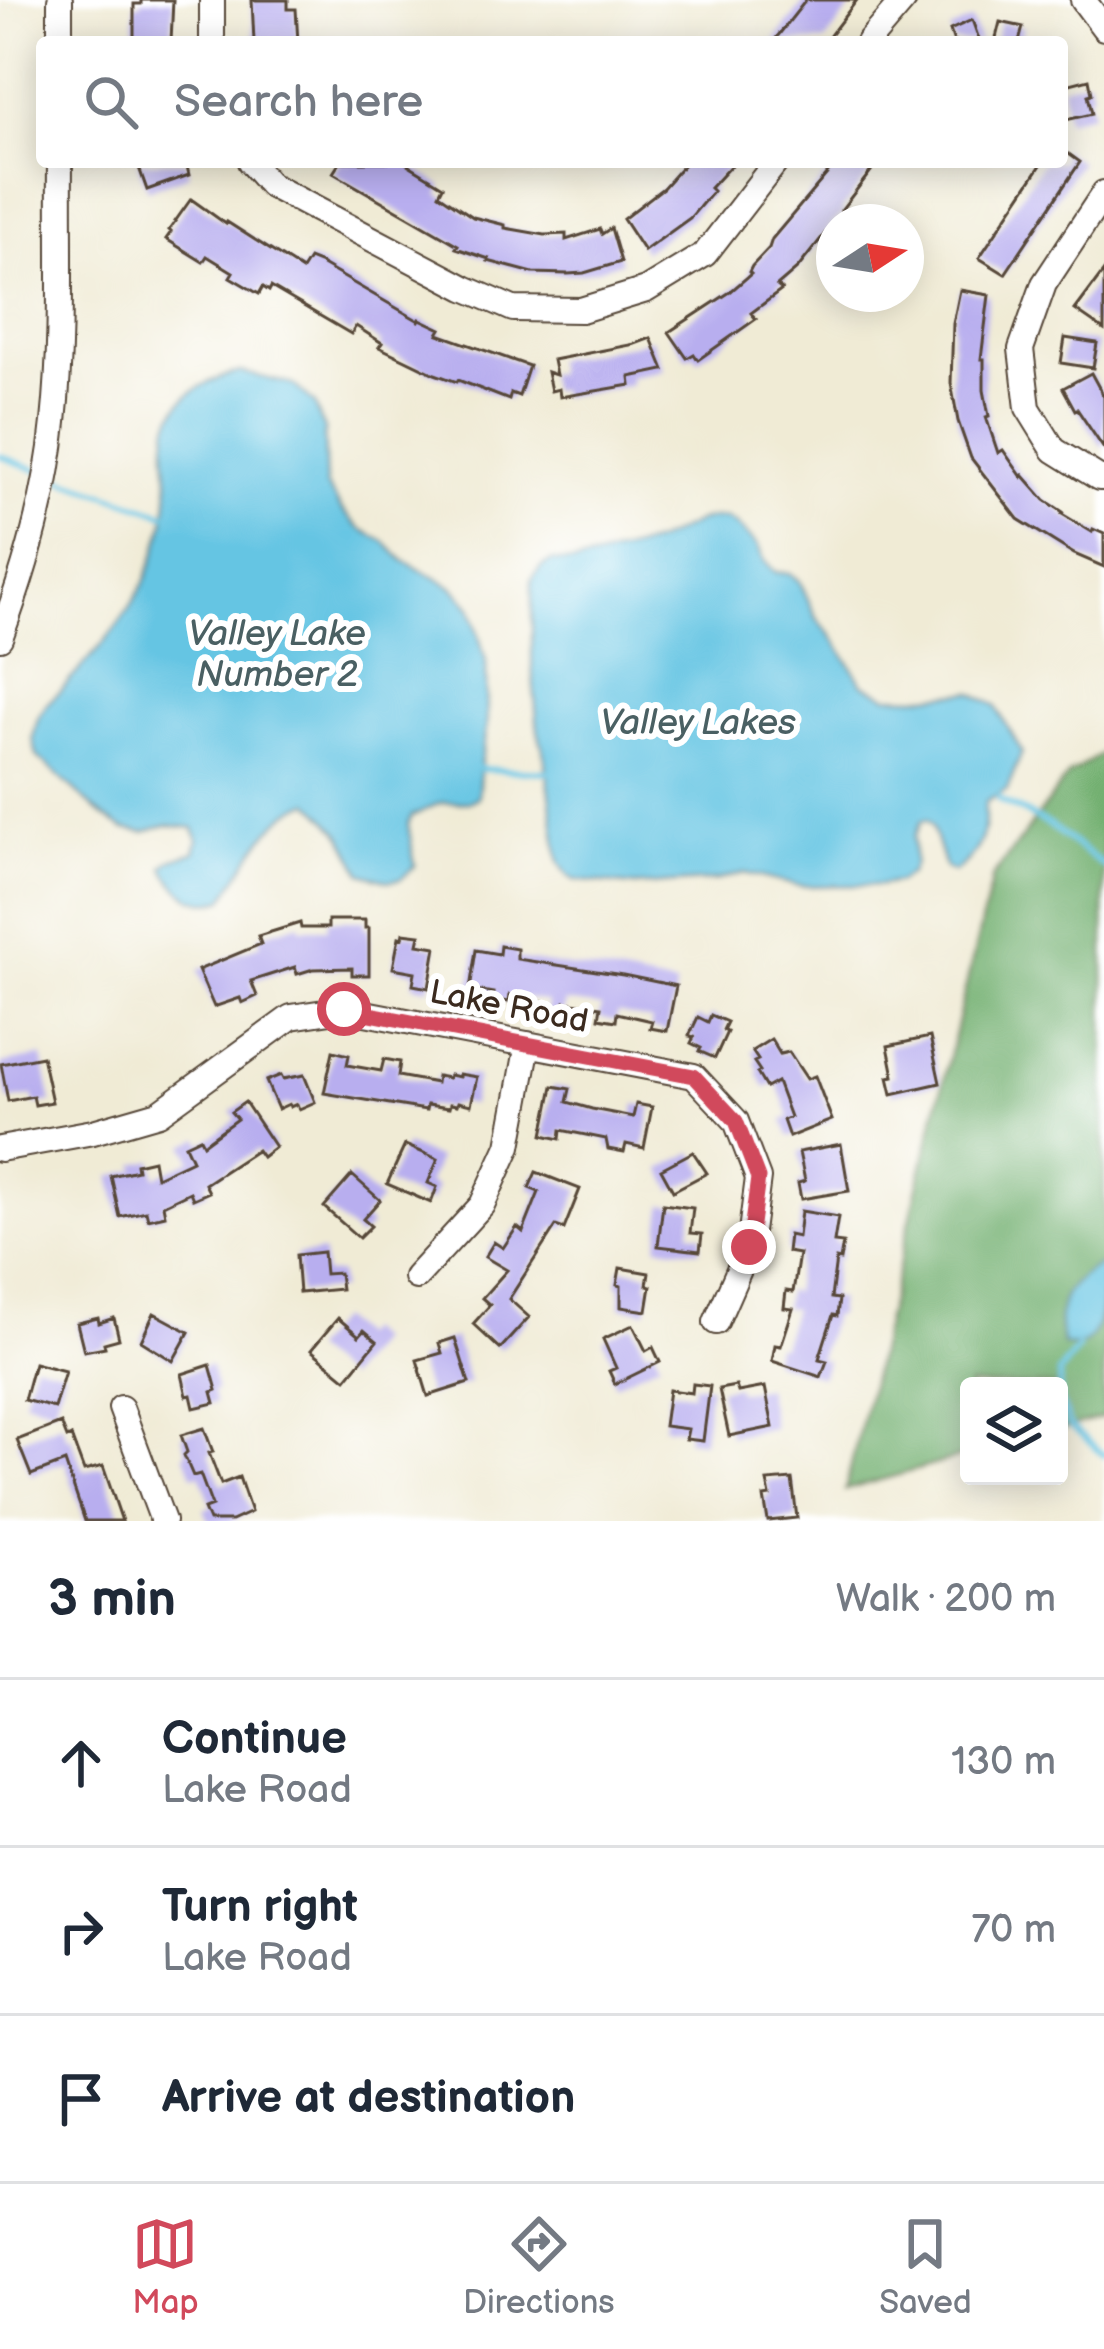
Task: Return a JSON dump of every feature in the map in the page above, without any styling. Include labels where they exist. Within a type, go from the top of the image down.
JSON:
[{"type":"street","points":[[60,0],[60,36]]},
{"type":"street","points":[[212,0],[212,36]]},
{"type":"street","points":[[873,36],[904,0]]},
{"type":"street","points":[[1083,0],[1104,28]]},
{"type":"street","points":[[0,638],[19,589],[42,501],[54,425],[59,356],[59,168]]},
{"type":"street","points":[[255,168],[270,185],[465,289],[514,309],[581,310],[646,290],[705,254],[771,168]]},
{"type":"street","points":[[1104,194],[1044,284],[1021,349],[1028,408],[1054,450],[1104,478]]},
{"type":"street","name":"Lake Road","points":[[0,1148],[93,1132],[159,1113],[291,1017],[344,1009],[694,1076],[736,1121],[758,1178],[749,1247],[716,1322]]},
{"type":"street","points":[[416,1277],[482,1205],[508,1146],[528,1044]]},
{"type":"street","points":[[121,1408],[163,1521]]},
{"type":"green space","points":[[1104,752],[1104,1417],[1068,1427],[1068,1377],[960,1377],[960,1458],[845,1490],[992,878],[1068,775]]},
{"type":"water","name":"Valley Lake Number 2","points":[[241,372],[294,385],[315,404],[324,430],[326,485],[341,509],[404,561],[453,587],[471,607],[486,661],[487,723],[478,797],[440,803],[412,816],[408,824],[415,866],[401,879],[389,881],[362,873],[341,833],[310,802],[271,830],[224,899],[196,899],[175,884],[164,867],[195,852],[194,828],[123,829],[37,756],[33,738],[38,718],[118,624],[149,571],[167,507],[166,442],[174,414],[201,386]]},
{"type":"water","name":"Valley Lakes","points":[[713,518],[735,524],[775,572],[791,574],[800,582],[816,617],[863,684],[888,696],[971,692],[995,705],[1022,752],[1007,790],[986,802],[982,836],[960,868],[954,872],[945,868],[927,820],[914,837],[910,873],[898,882],[881,885],[799,886],[744,873],[718,880],[635,886],[568,876],[559,862],[538,731],[532,579],[552,561],[575,563],[601,557]]},
{"type":"water","points":[[1104,1262],[1102,1306],[1094,1333],[1077,1346],[1063,1345],[1061,1305],[1080,1277]]},
{"type":"building","points":[[141,0],[173,0],[171,36],[134,36],[134,4]]},
{"type":"building","points":[[252,0],[288,0],[288,9],[296,9],[298,36],[254,36]]},
{"type":"building","points":[[806,0],[857,0],[830,36],[778,36]]},
{"type":"building","points":[[972,20],[978,36],[952,36],[950,30]]},
{"type":"building","points":[[1000,22],[1023,27],[1021,36],[996,36]]},
{"type":"building","points":[[1089,79],[1092,114],[1068,120],[1068,84]]},
{"type":"building","points":[[1068,153],[1080,162],[1005,274],[979,258],[1039,168],[1068,168]]},
{"type":"building","points":[[139,168],[187,168],[189,175],[147,190]]},
{"type":"building","points":[[336,168],[414,168],[443,186],[439,194],[473,217],[505,228],[566,234],[566,240],[611,228],[621,262],[568,274],[533,273],[488,261],[456,248],[458,245],[333,173]]},
{"type":"building","points":[[681,168],[728,168],[690,218],[644,251],[623,219]]},
{"type":"building","points":[[832,168],[873,168],[846,204],[816,204],[816,245],[777,286],[782,290],[751,313],[756,319],[698,360],[694,354],[687,358],[669,332],[730,292],[751,274],[752,266]]},
{"type":"building","points":[[191,199],[302,270],[309,259],[319,263],[441,329],[438,334],[529,366],[519,396],[511,393],[509,400],[435,374],[379,347],[382,343],[356,326],[351,334],[271,287],[269,291],[263,287],[259,294],[207,256],[203,262],[166,239]]},
{"type":"building","points":[[1104,271],[1104,330],[1075,310]]},
{"type":"building","points":[[960,290],[989,295],[981,359],[986,417],[998,453],[1003,450],[1022,477],[1062,514],[1104,534],[1104,567],[1018,519],[971,458],[951,383],[953,324]]},
{"type":"building","points":[[651,338],[664,370],[630,377],[631,385],[560,397],[559,389],[551,391],[547,372],[556,375],[553,360]]},
{"type":"building","points":[[1065,338],[1097,343],[1093,368],[1061,363]]},
{"type":"building","points":[[1091,373],[1104,397],[1104,449],[1063,388]]},
{"type":"building","points":[[328,920],[365,920],[369,975],[352,975],[352,968],[297,974],[295,967],[251,981],[257,996],[214,1007],[198,970],[261,944],[258,936],[300,923],[301,928],[328,928]]},
{"type":"building","points":[[403,933],[420,935],[418,944],[436,947],[429,988],[413,985],[415,972],[393,968]]},
{"type":"building","points":[[500,946],[517,949],[517,959],[676,986],[667,1031],[650,1028],[652,1021],[617,1013],[616,1021],[599,1018],[601,1007],[565,1002],[562,1015],[546,1012],[547,1002],[510,995],[509,1002],[470,989],[476,950],[499,954]]},
{"type":"building","points":[[711,1015],[727,1022],[715,1058],[699,1051],[691,1043],[694,1037],[689,1036],[698,1017],[708,1022]]},
{"type":"building","points":[[930,1037],[940,1083],[892,1094],[888,1046]]},
{"type":"building","points":[[771,1039],[780,1054],[789,1052],[807,1079],[815,1076],[832,1120],[789,1137],[783,1120],[790,1117],[777,1082],[766,1088],[754,1062],[758,1060],[752,1051]]},
{"type":"building","points":[[333,1051],[349,1055],[347,1065],[381,1071],[384,1059],[400,1062],[398,1076],[436,1083],[437,1076],[477,1077],[471,1105],[427,1105],[426,1110],[324,1093]]},
{"type":"building","points":[[42,1056],[52,1102],[35,1105],[33,1096],[8,1101],[1,1064]]},
{"type":"building","points":[[281,1075],[283,1079],[304,1075],[315,1102],[299,1109],[289,1104],[278,1109],[266,1081]]},
{"type":"building","points":[[553,1086],[570,1089],[567,1102],[592,1109],[633,1117],[636,1104],[652,1107],[644,1148],[626,1144],[624,1152],[608,1149],[606,1139],[561,1130],[560,1139],[543,1135]]},
{"type":"building","points":[[245,1102],[275,1147],[262,1157],[257,1150],[205,1184],[209,1192],[193,1199],[190,1192],[163,1205],[165,1215],[148,1219],[146,1211],[120,1217],[111,1176],[137,1170],[136,1164],[153,1160],[156,1177],[192,1160],[185,1145],[200,1138],[203,1144],[237,1119],[231,1112]]},
{"type":"building","points":[[841,1144],[849,1191],[801,1199],[798,1183],[805,1181],[799,1152]]},
{"type":"building","points":[[405,1145],[438,1159],[428,1183],[437,1187],[431,1203],[387,1184]]},
{"type":"building","points":[[693,1152],[707,1173],[673,1191],[661,1169]]},
{"type":"building","points":[[536,1172],[580,1189],[564,1229],[556,1226],[509,1299],[529,1317],[500,1349],[473,1324],[490,1305],[482,1298],[507,1270],[485,1257],[494,1242],[503,1248],[517,1227],[523,1232],[539,1192],[529,1188]]},
{"type":"building","points":[[352,1175],[380,1200],[363,1219],[371,1226],[359,1238],[324,1207]]},
{"type":"building","points":[[663,1204],[693,1208],[690,1233],[702,1234],[700,1251],[658,1246]]},
{"type":"building","points":[[801,1211],[838,1217],[834,1242],[843,1243],[831,1298],[839,1299],[837,1316],[833,1315],[819,1359],[827,1361],[821,1377],[772,1361],[793,1309],[784,1308],[786,1291],[793,1292],[799,1254],[787,1252],[789,1235],[798,1237]]},
{"type":"building","points":[[323,1252],[325,1274],[339,1273],[341,1289],[299,1293],[296,1255]]},
{"type":"building","points":[[620,1268],[649,1273],[647,1311],[621,1307]]},
{"type":"building","points":[[154,1313],[189,1332],[173,1361],[141,1341]]},
{"type":"building","points":[[98,1318],[99,1323],[114,1318],[119,1339],[84,1351],[77,1323]]},
{"type":"building","points":[[338,1318],[359,1336],[364,1330],[377,1341],[346,1379],[311,1350]]},
{"type":"building","points":[[633,1325],[646,1351],[653,1347],[660,1362],[615,1384],[609,1371],[616,1368],[603,1339]]},
{"type":"building","points":[[455,1338],[469,1383],[428,1396],[417,1360],[442,1353],[439,1343]]},
{"type":"building","points":[[34,1363],[65,1371],[54,1408],[24,1400]]},
{"type":"building","points":[[210,1365],[217,1390],[212,1392],[215,1403],[194,1408],[182,1374]]},
{"type":"building","points":[[693,1384],[710,1386],[703,1441],[686,1439],[688,1429],[664,1426],[669,1390],[692,1393]]},
{"type":"building","points":[[736,1386],[738,1392],[765,1387],[773,1427],[729,1436],[719,1389]]},
{"type":"building","points":[[61,1423],[84,1471],[103,1466],[122,1521],[85,1521],[65,1462],[31,1475],[17,1440]]},
{"type":"building","points":[[204,1428],[221,1484],[239,1477],[251,1512],[231,1521],[209,1521],[204,1509],[212,1506],[200,1474],[193,1476],[184,1455],[181,1435]]},
{"type":"building","points":[[792,1479],[797,1518],[768,1521],[767,1481]]},
{"type":"waterway","points":[[0,456],[42,472]]},
{"type":"waterway","points":[[54,477],[165,514]]},
{"type":"waterway","points":[[481,769],[547,772]]},
{"type":"waterway","points":[[999,797],[1049,825],[1104,866]]},
{"type":"waterway","points":[[1078,1348],[1059,1373],[1060,1401],[1070,1426],[1104,1455]]},
{"type":"route","points":[[344,1009],[694,1076],[736,1121],[758,1178],[749,1247]]}]
